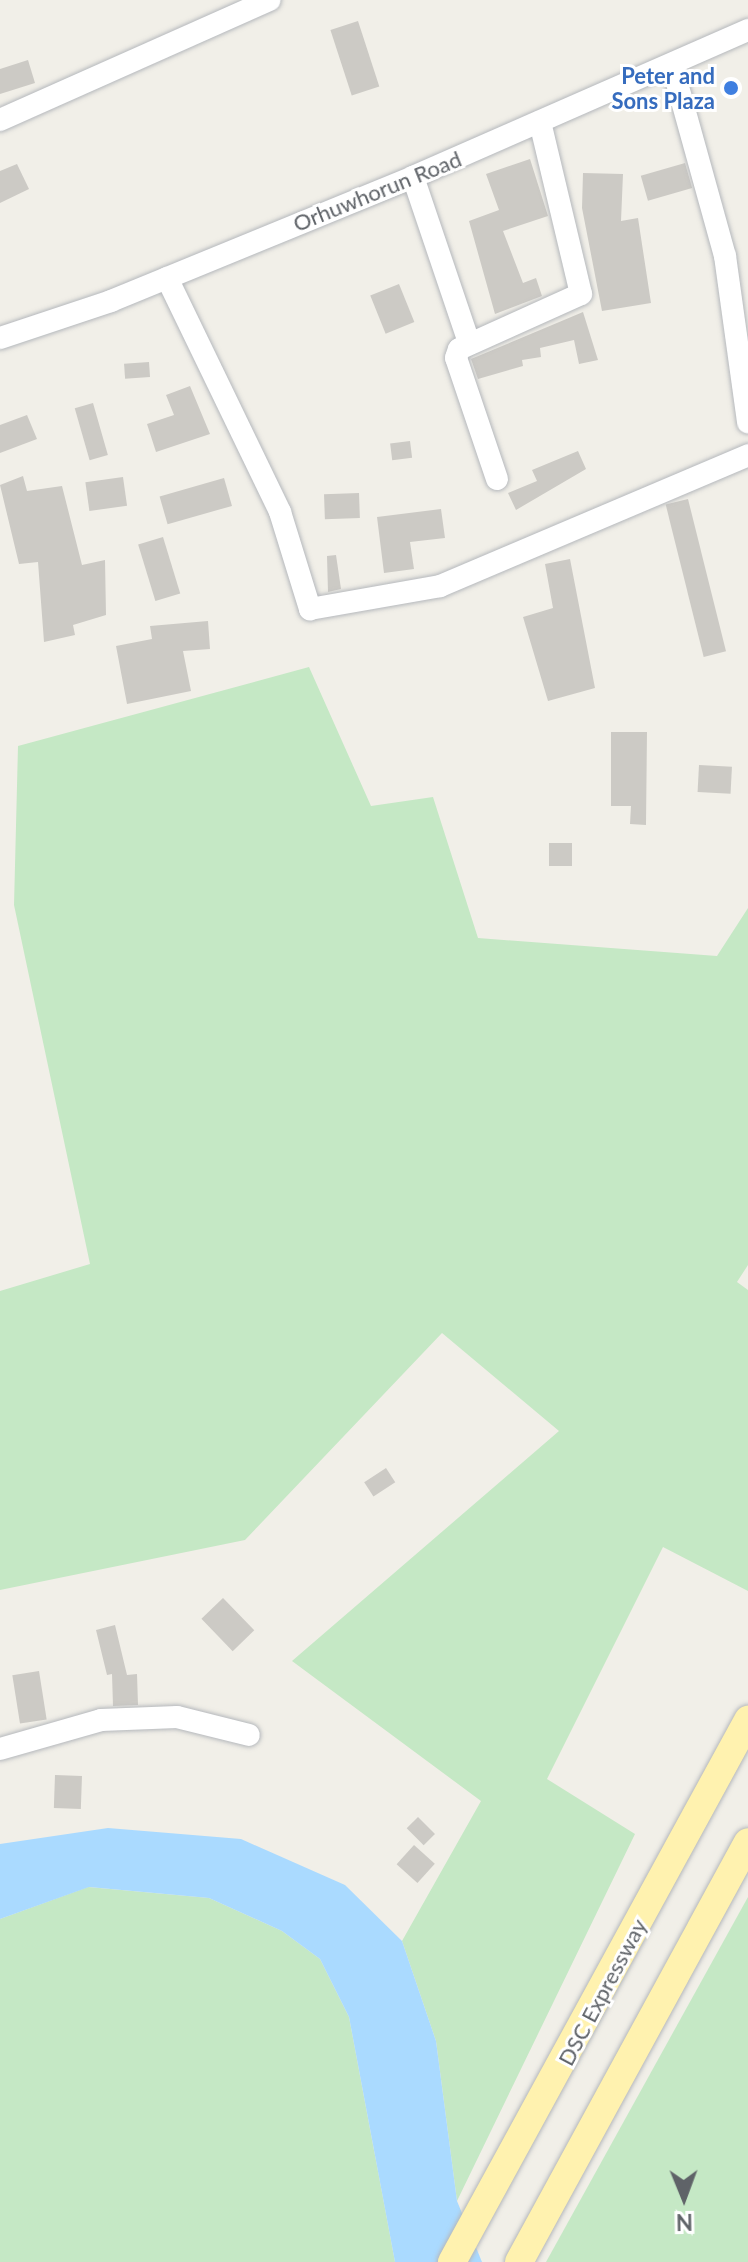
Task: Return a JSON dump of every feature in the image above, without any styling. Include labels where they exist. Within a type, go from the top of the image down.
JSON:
[{"type":"main road","name":"DSC Expressway","points":[[452,2262],[748,1720]]},
{"type":"main road","points":[[519,2262],[748,1842]]},
{"type":"street","points":[[0,120],[269,0]]},
{"type":"street","name":"Orhuwhorun Road","points":[[0,338],[167,278],[413,177],[748,30]]},
{"type":"street","points":[[672,65],[745,345],[748,422]]},
{"type":"street","points":[[497,479],[456,358],[469,342],[581,294],[540,122]]},
{"type":"street","points":[[413,177],[469,342]]},
{"type":"street","points":[[167,278],[280,512],[310,609],[440,586],[748,455]]},
{"type":"street","points":[[0,1749],[101,1720],[177,1717],[249,1735]]},
{"type":"green space","points":[[309,667],[371,806],[433,797],[478,938],[717,956],[748,908],[748,1265],[737,1282],[748,1290],[748,1591],[663,1547],[547,1779],[635,1834],[457,2201],[436,2041],[402,1941],[481,1801],[292,1661],[559,1431],[442,1333],[245,1540],[0,1590],[0,1291],[90,1264],[14,905],[18,746]]},
{"type":"green space","points":[[88,1887],[209,1898],[282,1931],[320,1959],[349,2017],[395,2262],[0,2262],[0,1919]]},
{"type":"green space","points":[[748,1897],[748,2262],[546,2262]]},
{"type":"water","points":[[108,1828],[241,1839],[345,1885],[402,1941],[436,2041],[457,2201],[482,2262],[395,2262],[349,2017],[320,1959],[282,1931],[209,1898],[89,1887],[0,1919],[0,1844]]},
{"type":"building","points":[[358,21],[379,87],[352,96],[330,30]]},
{"type":"building","points":[[28,60],[35,83],[0,94],[0,69]]},
{"type":"building","points":[[530,159],[548,216],[503,231],[523,283],[536,278],[542,296],[495,314],[469,221],[499,210],[486,174]]},
{"type":"building","points":[[685,163],[692,188],[648,201],[641,176]]},
{"type":"building","points":[[17,164],[29,189],[0,203],[0,171]]},
{"type":"building","points":[[583,173],[623,174],[621,221],[638,218],[651,303],[602,311],[582,208]]},
{"type":"building","points":[[399,284],[414,322],[386,334],[370,296]]},
{"type":"building","points":[[583,312],[598,360],[579,364],[574,340],[540,348],[541,357],[522,360],[523,366],[478,379],[471,359]]},
{"type":"building","points":[[149,362],[150,377],[125,379],[124,364]]},
{"type":"building","points":[[190,386],[210,434],[156,452],[147,424],[174,415],[166,395]]},
{"type":"building","points":[[93,403],[108,455],[90,460],[75,408]]},
{"type":"building","points":[[27,415],[37,439],[0,453],[0,425]]},
{"type":"building","points":[[410,441],[412,458],[392,460],[390,443]]},
{"type":"building","points":[[578,451],[586,469],[516,510],[508,493],[537,481],[532,470]]},
{"type":"building","points":[[23,476],[27,491],[62,486],[82,565],[105,560],[106,615],[73,625],[75,635],[44,642],[38,562],[19,564],[0,485]]},
{"type":"building","points":[[123,477],[127,506],[89,511],[85,482]]},
{"type":"building","points":[[224,478],[232,506],[168,524],[160,496]]},
{"type":"building","points":[[359,493],[360,518],[325,519],[324,494]]},
{"type":"building","points":[[688,499],[726,651],[704,657],[666,505]]},
{"type":"building","points":[[441,509],[445,538],[410,542],[414,569],[384,573],[377,517]]},
{"type":"building","points":[[163,537],[180,593],[155,601],[138,545]]},
{"type":"building","points":[[336,555],[341,589],[328,592],[327,556]]},
{"type":"building","points":[[570,559],[595,688],[548,701],[523,617],[553,608],[545,564]]},
{"type":"building","points":[[208,621],[210,649],[183,651],[191,691],[127,704],[116,646],[152,639],[150,626]]},
{"type":"building","points":[[611,732],[647,732],[646,825],[630,824],[631,806],[611,806]]},
{"type":"building","points":[[699,765],[732,767],[731,794],[698,792]]},
{"type":"building","points":[[549,843],[572,843],[572,866],[549,866]]},
{"type":"building","points":[[386,1468],[395,1482],[373,1496],[364,1482]]},
{"type":"building","points":[[223,1598],[254,1630],[233,1651],[201,1619]]},
{"type":"building","points":[[115,1625],[127,1675],[137,1674],[138,1705],[113,1706],[112,1674],[107,1675],[96,1630]]},
{"type":"building","points":[[39,1671],[47,1719],[20,1724],[12,1675]]},
{"type":"building","points":[[55,1775],[82,1776],[81,1809],[54,1808]]},
{"type":"building","points":[[418,1817],[435,1834],[424,1845],[407,1828]]},
{"type":"building","points":[[414,1845],[435,1864],[417,1883],[397,1864]]},
{"type":"place","name":"Peter and Sons Plaza","points":[[731,88]]}]
